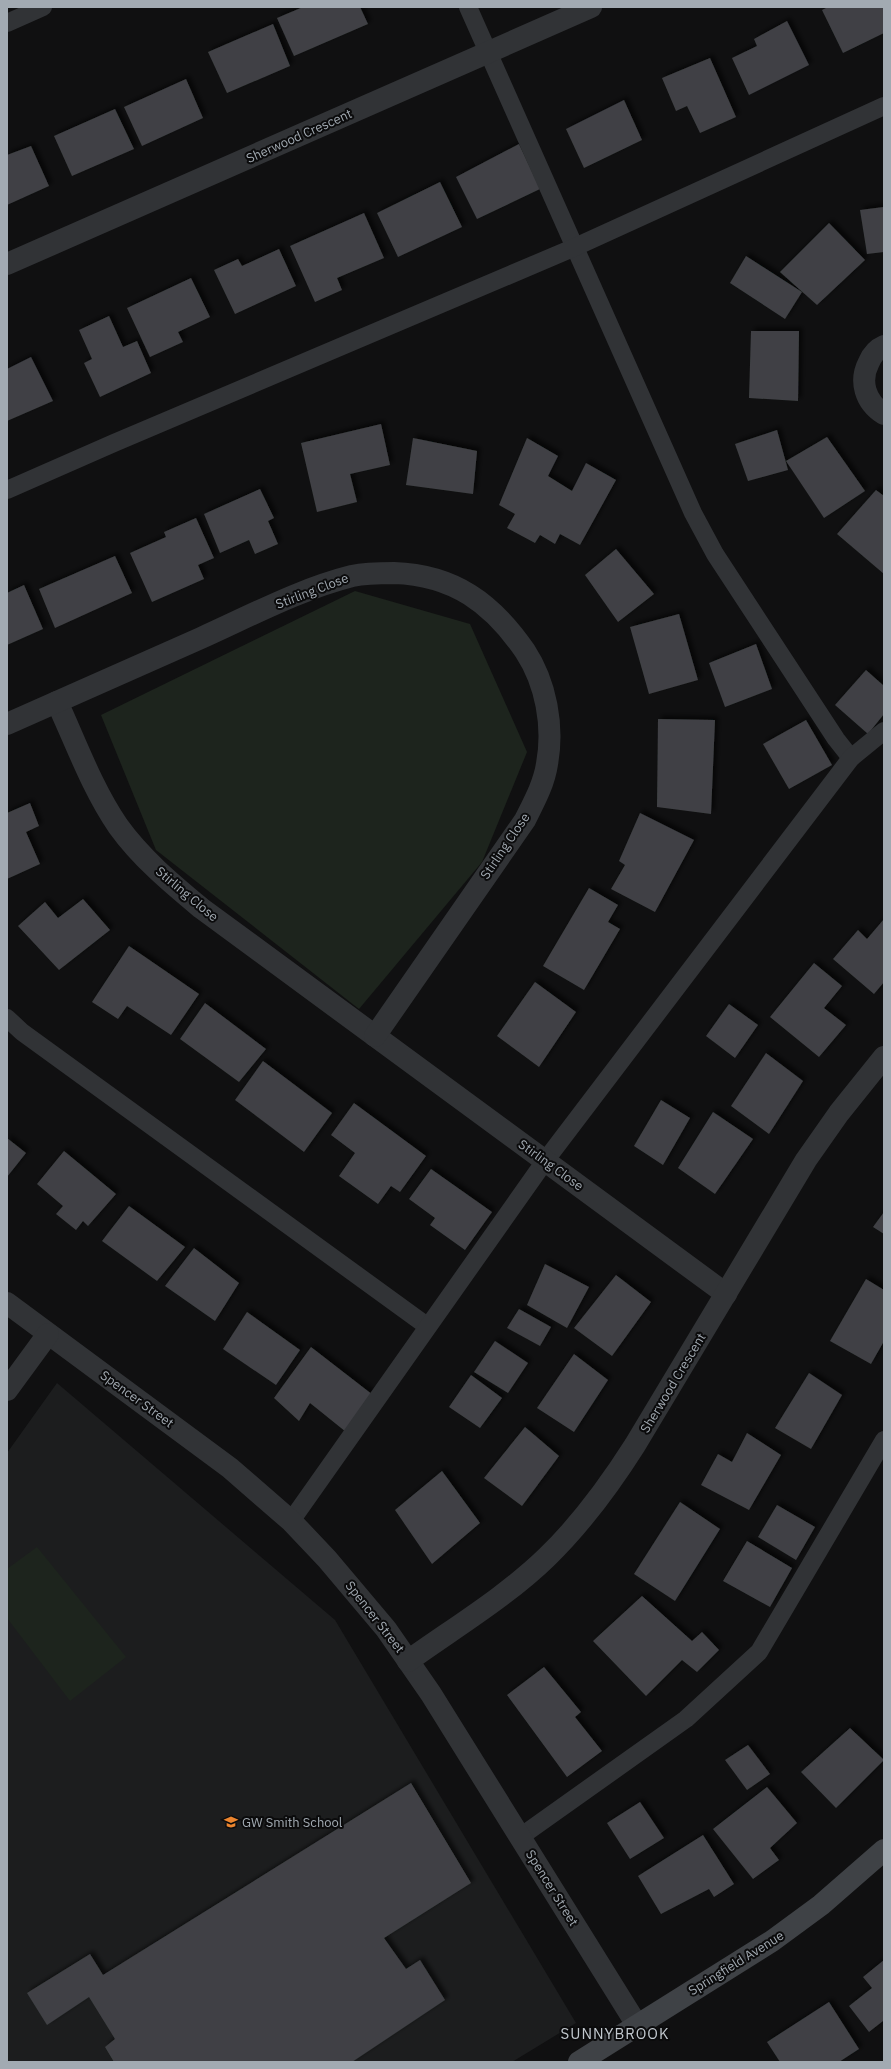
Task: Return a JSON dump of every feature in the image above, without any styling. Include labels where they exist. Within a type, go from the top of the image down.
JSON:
[{"type":"street","name":"Sherwood Crescent","points":[[7,264],[591,7]]},
{"type":"street","points":[[884,346],[872,355],[865,369],[863,384],[869,399],[884,414]]},
{"type":"street","name":"Stirling Close","points":[[7,724],[302,593],[354,575],[381,573],[411,574],[436,579],[461,588],[493,612],[512,632],[531,661],[544,690],[549,725],[548,764],[539,792],[525,820],[376,1036]]},
{"type":"street","name":"Stirling Close","points":[[57,702],[106,806],[118,826],[154,867],[201,908],[726,1294]]},
{"type":"street","name":"Sherwood Crescent","points":[[408,1661],[521,1580],[546,1558],[576,1527],[608,1488],[628,1458],[806,1160],[839,1113],[884,1057]]},
{"type":"street","name":"Spencer Street","points":[[7,1303],[206,1450],[254,1488],[291,1521],[356,1592],[408,1661],[637,2025]]},
{"type":"street","points":[[7,1390],[48,1334]]},
{"type":"street","name":"Springfield Avenue","points":[[579,2062],[772,1941],[821,1905],[884,1850]]},
{"type":"lane","points":[[7,23],[43,7]]},
{"type":"lane","points":[[468,7],[693,513],[714,554],[836,739],[851,758]]},
{"type":"lane","points":[[7,490],[114,443],[574,248],[884,106]]},
{"type":"lane","points":[[291,1521],[427,1326],[545,1161],[851,758],[884,731]]},
{"type":"lane","points":[[7,1018],[28,1037],[427,1326]]},
{"type":"lane","points":[[520,1837],[686,1719],[759,1652],[884,1440]]},
{"type":"shaded area","points":[[355,591],[470,624],[527,752],[482,862],[359,1009],[156,850],[101,715]]},
{"type":"shaded area","name":"GW Smith School","points":[[57,1383],[335,1620],[576,2023],[512,2062],[7,2062],[7,1453]]},
{"type":"shaded area","points":[[37,1547],[126,1657],[70,1701],[7,1618],[7,1569]]},
{"type":"building","points":[[303,7],[360,7],[368,24],[294,56],[277,18]]},
{"type":"building","points":[[828,7],[884,7],[884,33],[843,53],[822,10]]},
{"type":"building","points":[[787,21],[809,65],[749,95],[732,58],[757,46],[754,39]]},
{"type":"building","points":[[273,24],[290,66],[227,93],[208,52]]},
{"type":"building","points":[[710,58],[736,117],[700,133],[687,106],[676,111],[662,78]]},
{"type":"building","points":[[186,79],[203,118],[142,146],[124,107]]},
{"type":"building","points":[[624,100],[642,140],[584,168],[566,129]]},
{"type":"building","points":[[115,109],[134,149],[72,176],[54,136]]},
{"type":"building","points":[[519,144],[540,189],[477,219],[456,177]]},
{"type":"building","points":[[31,146],[49,186],[7,205],[7,155]]},
{"type":"building","points":[[440,182],[462,227],[398,257],[377,213]]},
{"type":"building","points":[[884,207],[884,252],[867,254],[860,210]]},
{"type":"building","points":[[364,213],[384,258],[337,278],[342,290],[315,302],[290,246]]},
{"type":"building","points":[[829,223],[865,260],[817,305],[780,272]]},
{"type":"building","points":[[279,249],[296,286],[235,314],[214,270],[238,259],[242,266]]},
{"type":"building","points":[[746,256],[802,292],[785,319],[730,283]]},
{"type":"building","points":[[191,278],[210,317],[178,332],[183,342],[150,357],[127,308]]},
{"type":"building","points":[[109,316],[123,347],[137,341],[151,373],[100,397],[84,363],[92,359],[79,330]]},
{"type":"building","points":[[751,331],[799,331],[798,401],[749,398]]},
{"type":"building","points":[[31,357],[53,401],[7,421],[7,369]]},
{"type":"building","points":[[381,424],[390,465],[350,474],[357,502],[317,512],[301,443]]},
{"type":"building","points":[[777,430],[788,470],[748,481],[735,444]]},
{"type":"building","points":[[827,437],[865,491],[824,518],[786,461]]},
{"type":"building","points":[[413,438],[477,451],[473,494],[406,485]]},
{"type":"building","points":[[527,438],[558,456],[548,476],[572,491],[586,463],[616,480],[580,545],[560,534],[555,544],[540,535],[535,543],[507,528],[515,514],[499,505]]},
{"type":"building","points":[[260,489],[274,518],[268,521],[278,544],[255,554],[249,540],[220,553],[204,514]]},
{"type":"building","points":[[876,490],[884,496],[884,574],[837,534]]},
{"type":"building","points":[[196,518],[214,558],[198,565],[204,579],[152,602],[130,553],[166,537],[164,532]]},
{"type":"building","points":[[616,549],[654,594],[618,622],[585,575]]},
{"type":"building","points":[[115,556],[132,593],[55,628],[39,589]]},
{"type":"building","points":[[24,585],[43,629],[7,645],[7,593]]},
{"type":"building","points":[[679,614],[698,680],[649,694],[630,627]]},
{"type":"building","points":[[756,644],[772,689],[725,707],[709,663]]},
{"type":"building","points":[[866,670],[884,686],[884,714],[868,734],[835,705]]},
{"type":"building","points":[[658,719],[715,720],[711,814],[657,807]]},
{"type":"building","points":[[806,720],[832,765],[789,789],[763,744]]},
{"type":"building","points":[[30,803],[39,826],[26,832],[40,864],[7,879],[7,813]]},
{"type":"building","points":[[640,813],[694,840],[655,912],[611,889],[625,865],[619,861]]},
{"type":"building","points":[[589,888],[618,905],[608,922],[620,929],[584,990],[543,966]]},
{"type":"building","points":[[83,899],[110,930],[59,970],[18,926],[45,902],[58,918]]},
{"type":"building","points":[[884,919],[884,982],[874,994],[833,959],[858,930],[867,939]]},
{"type":"building","points":[[129,946],[199,994],[171,1035],[127,1006],[118,1019],[92,1002]]},
{"type":"building","points":[[814,963],[842,986],[824,1008],[846,1025],[819,1057],[770,1017]]},
{"type":"building","points":[[535,982],[576,1012],[539,1067],[497,1036]]},
{"type":"building","points":[[205,1003],[266,1049],[239,1082],[180,1039]]},
{"type":"building","points":[[729,1004],[758,1025],[735,1058],[706,1036]]},
{"type":"building","points":[[766,1053],[803,1081],[769,1134],[731,1106]]},
{"type":"building","points":[[263,1061],[332,1113],[304,1152],[235,1100]]},
{"type":"building","points":[[661,1100],[690,1118],[663,1165],[634,1146]]},
{"type":"building","points":[[354,1103],[426,1156],[400,1192],[391,1186],[378,1204],[339,1176],[355,1153],[331,1135]]},
{"type":"building","points":[[713,1112],[753,1139],[715,1194],[678,1168]]},
{"type":"building","points":[[7,1138],[26,1153],[7,1177]]},
{"type":"building","points":[[64,1151],[116,1194],[88,1226],[83,1221],[76,1230],[56,1214],[63,1206],[37,1184]]},
{"type":"building","points":[[431,1169],[492,1212],[465,1250],[430,1225],[435,1218],[409,1199]]},
{"type":"building","points":[[129,1206],[185,1247],[157,1281],[102,1241]]},
{"type":"building","points":[[884,1212],[884,1234],[873,1227]]},
{"type":"building","points":[[194,1248],[239,1283],[215,1321],[165,1286]]},
{"type":"building","points":[[545,1264],[589,1287],[567,1328],[527,1305]]},
{"type":"building","points":[[616,1275],[651,1302],[612,1356],[574,1328]]},
{"type":"building","points":[[866,1279],[884,1290],[884,1341],[871,1364],[830,1341]]},
{"type":"building","points":[[519,1309],[551,1327],[540,1346],[507,1328]]},
{"type":"building","points":[[247,1312],[300,1350],[276,1385],[223,1349]]},
{"type":"building","points":[[495,1341],[528,1363],[508,1393],[474,1372]]},
{"type":"building","points":[[311,1347],[373,1395],[346,1432],[310,1403],[299,1421],[274,1398]]},
{"type":"building","points":[[574,1354],[608,1380],[574,1432],[537,1408]]},
{"type":"building","points":[[809,1373],[842,1395],[811,1449],[775,1428]]},
{"type":"building","points":[[471,1375],[502,1398],[480,1428],[449,1407]]},
{"type":"building","points":[[525,1427],[559,1456],[522,1506],[484,1478]]},
{"type":"building","points":[[747,1433],[781,1455],[749,1510],[701,1485],[718,1454],[732,1462]]},
{"type":"building","points":[[442,1471],[480,1523],[432,1564],[395,1510]]},
{"type":"building","points":[[680,1502],[720,1529],[675,1601],[634,1574]]},
{"type":"building","points":[[777,1505],[815,1527],[796,1560],[758,1537]]},
{"type":"building","points":[[747,1541],[792,1568],[770,1607],[723,1581]]},
{"type":"building","points":[[642,1596],[692,1641],[702,1632],[719,1650],[697,1672],[682,1660],[646,1696],[593,1641]]},
{"type":"building","points":[[544,1667],[581,1712],[575,1717],[602,1751],[567,1777],[507,1695]]},
{"type":"building","points":[[850,1728],[884,1760],[836,1808],[801,1772]]},
{"type":"building","points":[[748,1745],[770,1774],[747,1790],[725,1760]]},
{"type":"building","points":[[411,1783],[471,1883],[384,1938],[406,1969],[420,1960],[445,2000],[352,2062],[114,2062],[105,2047],[115,2039],[89,1997],[47,2025],[27,1993],[90,1954],[103,1975]]},
{"type":"building","points":[[767,1787],[797,1823],[770,1848],[779,1860],[753,1879],[713,1829]]},
{"type":"building","points":[[640,1802],[664,1838],[630,1859],[607,1823]]},
{"type":"building","points":[[703,1835],[734,1884],[714,1897],[709,1889],[661,1914],[638,1876]]},
{"type":"building","points":[[884,1960],[884,2023],[883,2021],[869,2032],[849,2006],[872,1988],[863,1977]]},
{"type":"building","points":[[829,2002],[859,2049],[839,2062],[780,2062],[767,2042]]},
{"type":"place","name":"GW Smith School","points":[[231,1822]]},
{"type":"district","name":"SUNNYBROOK","points":[[615,2033]]}]
